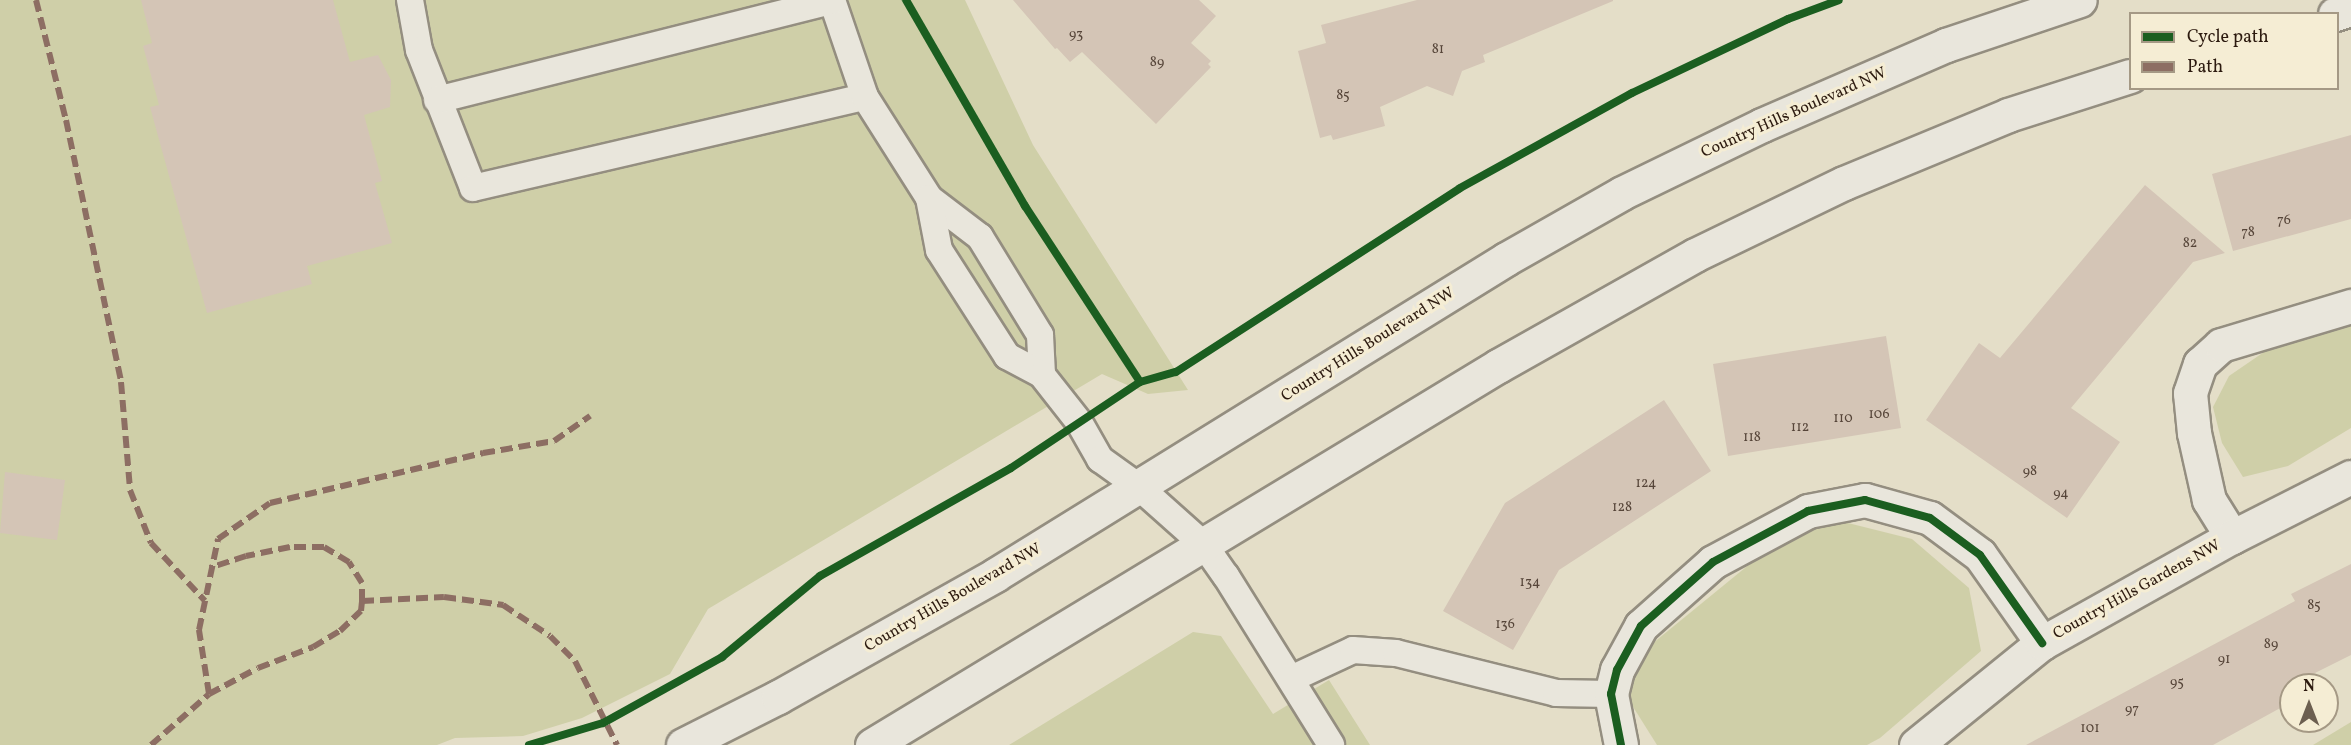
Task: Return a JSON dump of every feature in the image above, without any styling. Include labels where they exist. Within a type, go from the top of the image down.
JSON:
[{"type":"main road","name":"Country Hills Boulevard NW","points":[[683,745],[778,697],[950,601],[1139,488],[1506,259],[1622,193],[1762,125],[1946,45],[2080,0]]},
{"type":"main road","points":[[872,745],[1498,366],[1695,255],[1844,183],[1987,124],[2129,76]]},
{"type":"main road","name":"Country Hills Gardens NW","points":[[2232,537],[2209,500],[2194,433],[2190,393],[2200,364],[2221,345],[2351,306]]},
{"type":"main road","name":"Country Hills Gardens NW","points":[[1916,745],[2042,643],[2232,537],[2351,477]]},
{"type":"main road","name":"Country Hills Gardens NW","points":[[1621,745],[1611,694],[1617,670],[1641,626],[1713,562],[1808,511],[1865,500],[1930,518],[1980,555],[2042,643]]},
{"type":"lane","points":[[410,0],[419,50],[473,188],[865,97]]},
{"type":"lane","points":[[437,100],[832,0],[865,97],[929,198],[980,237],[1040,335],[1042,375]]},
{"type":"lane","points":[[929,198],[939,250],[1007,356],[1042,375],[1079,422],[1100,459],[1139,488],[1204,545],[1331,745]]},
{"type":"lane","points":[[1291,679],[1353,650],[1396,653],[1556,693],[1611,694]]},
{"type":"green space","points":[[0,0],[965,0],[1033,145],[1188,390],[1148,394],[1102,374],[708,609],[670,674],[582,718],[523,736],[455,738],[437,745],[0,745]]},
{"type":"green space","points":[[2351,325],[2351,428],[2288,466],[2243,477],[2222,443],[2213,407],[2229,376],[2264,352]]},
{"type":"green space","points":[[1836,520],[1912,539],[1969,588],[1981,651],[1880,738],[1867,745],[1657,745],[1630,702],[1634,669],[1647,648],[1773,545]]},
{"type":"green space","points":[[1193,632],[1221,636],[1273,714],[1329,680],[1370,745],[1009,745]]},
{"type":"green space","points":[[2351,722],[2351,745],[2313,745],[2333,733],[2339,733],[2339,729]]},
{"type":"building","points":[[141,0],[333,0],[350,62],[378,55],[391,80],[390,107],[364,115],[382,181],[375,183],[392,243],[307,266],[312,284],[207,313],[150,107],[159,105],[143,46],[152,43]]},
{"type":"building","points":[[1013,0],[1199,0],[1216,16],[1191,43],[1211,61],[1208,64],[1211,67],[1156,124],[1082,52],[1070,62],[1057,48],[1055,49]]},
{"type":"building","points":[[1417,0],[1613,1],[1483,55],[1485,62],[1462,71],[1453,96],[1427,86],[1380,107],[1385,126],[1333,140],[1331,135],[1320,138],[1298,51],[1326,43],[1321,25]]},
{"type":"building","points":[[2351,135],[2351,219],[2233,251],[2212,174]]},
{"type":"building","points":[[2145,185],[2225,253],[2193,262],[2071,408],[2120,442],[2067,518],[1926,420],[1979,343],[2000,358]]},
{"type":"building","points":[[1886,336],[1901,428],[1728,456],[1713,364]]},
{"type":"building","points":[[1664,400],[1711,471],[1559,570],[1513,650],[1443,611],[1505,503]]},
{"type":"building","points":[[5,472],[65,480],[57,540],[0,533]]},
{"type":"building","points":[[2351,564],[2351,655],[2315,673],[2279,673],[2279,709],[2213,745],[2026,745],[2295,601],[2291,594]]},
{"type":"marked path","points":[[36,0],[66,120],[121,382],[130,490],[151,543],[205,601]]},
{"type":"marked path","points":[[151,745],[209,694],[199,630],[218,539],[270,503],[483,453],[554,441],[590,416]]},
{"type":"marked path","points":[[209,694],[258,668],[313,647],[340,631],[361,611],[362,601],[362,583],[349,562],[324,547],[290,547],[246,556],[210,568]]},
{"type":"marked path","points":[[362,601],[444,597],[503,605],[550,636],[575,661],[617,745]]},
{"type":"cycle path","points":[[906,0],[1025,206],[1140,382]]},
{"type":"cycle path","points":[[529,745],[603,723],[722,657],[820,576],[1011,468],[1140,382],[1176,372],[1460,188],[1632,93],[1788,19],[1839,0]]},
{"type":"cycle path","points":[[1621,745],[1611,694],[1617,670],[1641,626],[1713,562],[1808,511],[1865,500],[1930,518],[1980,555],[2042,643]]}]
